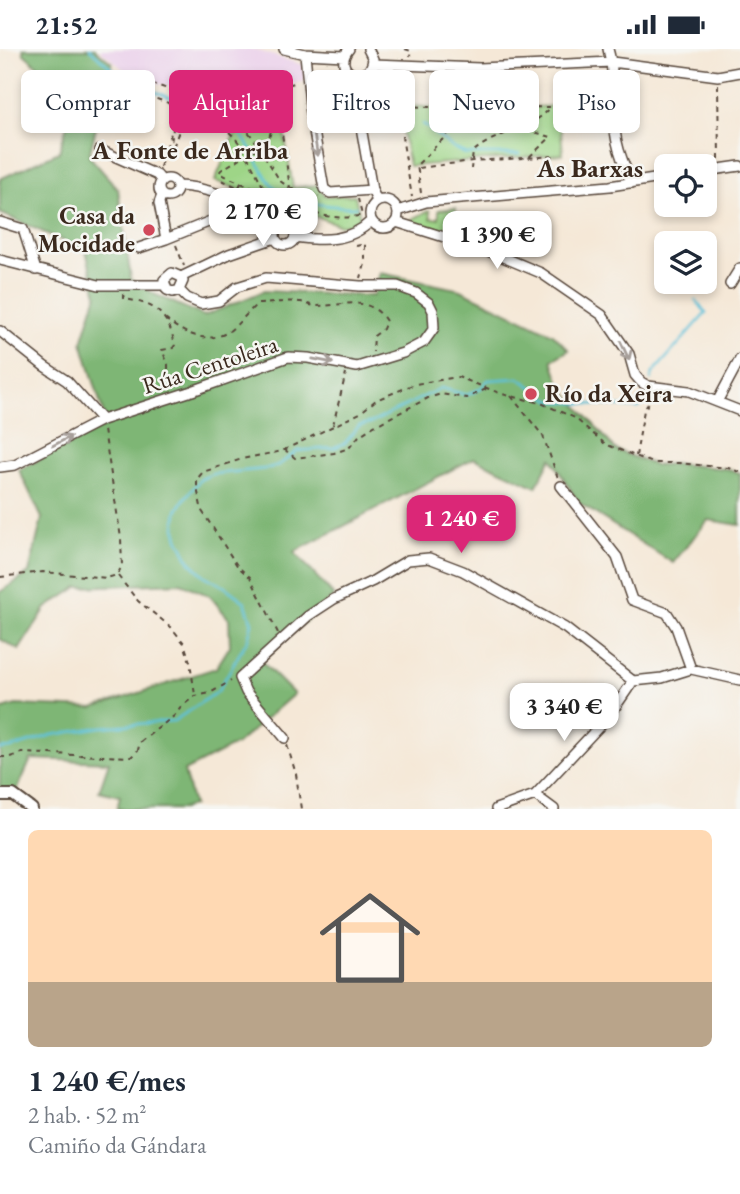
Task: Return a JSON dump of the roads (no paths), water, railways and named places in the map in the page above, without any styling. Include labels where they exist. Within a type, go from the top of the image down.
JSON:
[{"type":"main road","points":[[0,795],[13,795],[26,809]]},
{"type":"street","points":[[284,49],[304,54],[346,53],[348,70]]},
{"type":"street","points":[[368,49],[373,64],[368,70]]},
{"type":"street","points":[[608,49],[612,70]]},
{"type":"street","points":[[304,54],[324,189],[330,193],[372,190]]},
{"type":"street","points":[[373,64],[468,68],[612,62],[718,76],[740,72]]},
{"type":"street","points":[[362,133],[372,190],[377,201]]},
{"type":"street","points":[[616,133],[622,161],[632,183]]},
{"type":"street","points":[[100,151],[160,178],[171,180],[177,186],[204,190],[268,213],[282,225],[292,227],[295,237],[287,246],[281,245],[275,238],[275,231],[282,225]]},
{"type":"street","points":[[717,169],[740,166]]},
{"type":"street","points":[[160,178],[162,195],[159,202],[170,238]]},
{"type":"street","points":[[398,211],[437,201],[654,179]]},
{"type":"street","points":[[162,195],[173,197],[177,186]]},
{"type":"street","points":[[396,222],[396,206],[387,200],[377,201],[370,208],[371,221],[379,228],[384,229],[396,222],[486,250],[541,273],[602,315],[629,353],[635,375],[648,386],[689,391],[740,411]]},
{"type":"street","points":[[139,248],[239,210]]},
{"type":"street","points":[[295,237],[336,239],[363,229],[371,221]]},
{"type":"street","points":[[0,222],[23,229],[36,270]]},
{"type":"street","points":[[184,275],[179,290],[167,290],[164,285],[167,275],[184,275],[229,254],[275,238]]},
{"type":"street","points":[[0,260],[99,285],[164,285]]},
{"type":"street","points":[[730,284],[740,268]]},
{"type":"street","name":"Rúa Centoleira","points":[[0,467],[15,465],[102,420],[288,357],[353,366],[403,353],[424,342],[433,328],[433,311],[429,303],[416,293],[397,286],[360,286],[266,278],[237,288],[219,301],[201,305],[187,298],[179,290]]},
{"type":"street","points":[[0,331],[67,381],[102,420]]},
{"type":"street","points":[[717,402],[740,359]]},
{"type":"street","points":[[561,487],[617,557],[632,600],[667,613],[676,627],[691,669]]},
{"type":"street","points":[[285,738],[246,692],[240,678],[309,616],[334,599],[373,581],[408,560],[429,558],[463,572],[565,628],[633,681],[662,678],[691,669],[740,680]]},
{"type":"street","points":[[496,809],[535,795],[609,716],[633,681]]},
{"type":"street","points":[[535,795],[554,809]]},
{"type":"waterway","points":[[90,49],[123,79],[225,119],[245,140],[269,181],[286,194],[322,205],[356,207]]},
{"type":"waterway","points":[[423,124],[453,148],[466,154],[520,154]]},
{"type":"waterway","points":[[651,379],[653,373],[706,313],[696,300]]},
{"type":"waterway","points":[[0,749],[52,735],[100,727],[174,721],[218,691],[248,639],[252,623],[245,602],[205,576],[190,562],[178,538],[175,527],[177,511],[201,479],[213,474],[279,465],[297,451],[333,448],[345,443],[359,426],[373,422],[441,388],[467,395],[480,389],[488,380],[519,378],[552,401],[638,408],[644,404],[649,393]]},
{"type":"place","name":"Casa da Mocidade","points":[[149,230]]},
{"type":"place","name":"Río da Xeira","points":[[531,394]]},
{"type":"district","name":"A Fonte de Arriba","points":[[190,150]]},
{"type":"district","name":"As Barxas","points":[[590,168]]}]
